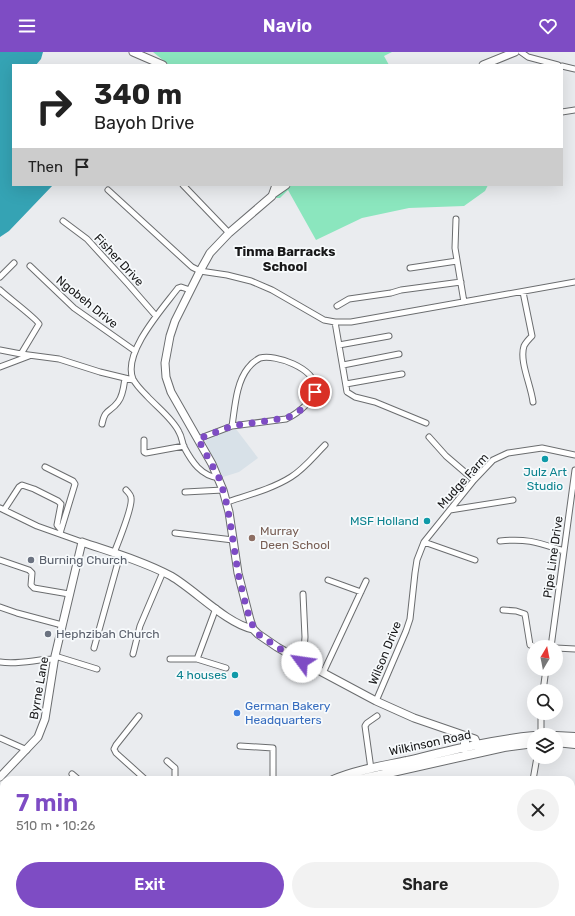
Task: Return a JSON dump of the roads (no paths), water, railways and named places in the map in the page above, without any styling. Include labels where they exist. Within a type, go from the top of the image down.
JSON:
[{"type":"main road","points":[[133,52],[161,64]]},
{"type":"main road","points":[[495,63],[515,52]]},
{"type":"main road","points":[[272,196],[276,186]]},
{"type":"main road","points":[[285,186],[229,233],[210,253],[200,271],[170,336],[165,363],[166,377],[171,392],[177,405],[198,439],[224,490],[238,573],[247,610],[254,629],[258,634],[302,662],[376,701],[414,718],[465,737],[474,747]]},
{"type":"main road","points":[[82,542],[163,572],[240,625],[254,629]]},
{"type":"main road","name":"Byrne Lane","points":[[1,776],[27,750],[38,737],[42,729],[55,657],[82,542]]},
{"type":"main road","points":[[563,736],[575,737]]},
{"type":"main road","name":"Wilkinson Road","points":[[370,775],[489,743],[527,737]]},
{"type":"main road","name":"Wilkinson Road","points":[[474,747],[504,746],[527,743]]},
{"type":"main road","points":[[563,743],[575,744]]},
{"type":"street","points":[[521,52],[528,57],[554,64]]},
{"type":"street","points":[[563,66],[575,70]]},
{"type":"street","points":[[563,112],[575,110]]},
{"type":"street","points":[[184,186],[229,233]]},
{"type":"street","points":[[108,190],[192,267],[200,271],[251,281],[272,290],[316,316],[335,322],[351,322],[575,282]]},
{"type":"street","points":[[456,219],[455,248],[464,302]]},
{"type":"street","name":"Fisher Drive","points":[[63,221],[86,239],[156,316]]},
{"type":"street","points":[[410,268],[457,261]]},
{"type":"street","points":[[0,277],[14,263]]},
{"type":"street","name":"Ngobeh Drive","points":[[30,266],[74,308],[135,351]]},
{"type":"street","points":[[337,306],[348,299],[460,282]]},
{"type":"street","points":[[133,380],[132,367],[135,351],[156,316],[178,288],[181,287],[190,290]]},
{"type":"street","points":[[0,290],[39,324],[21,354]]},
{"type":"street","points":[[523,292],[532,336],[524,345],[522,358],[533,402]]},
{"type":"street","points":[[335,322],[348,392],[355,397],[375,402],[426,422]]},
{"type":"street","points":[[339,345],[389,336]]},
{"type":"street","points":[[0,350],[30,356],[59,359],[100,372],[133,380],[176,427],[180,433],[184,446],[195,465],[206,475],[219,478]]},
{"type":"street","points":[[343,365],[400,354]]},
{"type":"street","points":[[0,367],[30,356]]},
{"type":"street","points":[[198,439],[232,426],[294,416],[312,398],[315,392],[314,381],[304,370],[292,363],[269,357],[260,358],[248,368],[242,381],[232,426]]},
{"type":"street","points":[[346,384],[402,374]]},
{"type":"street","points":[[102,424],[103,415],[118,402],[125,378]]},
{"type":"street","points":[[429,437],[446,456],[474,480]]},
{"type":"street","points":[[144,440],[144,452],[146,453],[184,446]]},
{"type":"street","points":[[227,502],[263,490],[291,477],[303,468],[325,445]]},
{"type":"street","name":"Mudge Farm","points":[[424,542],[474,480],[493,460],[508,453],[542,448],[575,455]]},
{"type":"street","points":[[45,467],[75,484],[60,532]]},
{"type":"street","name":"Pipe Line Drive","points":[[552,640],[575,470]]},
{"type":"street","points":[[60,532],[57,525],[61,504],[58,501],[26,486],[22,485],[19,487],[2,509],[23,520],[60,532],[82,542]]},
{"type":"street","points":[[94,648],[131,502],[131,496],[126,490]]},
{"type":"street","points":[[185,492],[224,490]]},
{"type":"street","points":[[450,510],[513,500]]},
{"type":"street","points":[[175,533],[233,540]]},
{"type":"street","points":[[500,540],[523,539],[564,551]]},
{"type":"street","points":[[424,542],[475,560]]},
{"type":"street","name":"Wilson Drive","points":[[376,701],[410,619],[417,560],[424,542]]},
{"type":"street","points":[[0,560],[29,570],[32,573],[31,585],[34,588],[69,594]]},
{"type":"street","points":[[132,654],[140,626],[163,572]]},
{"type":"street","points":[[328,580],[361,592]]},
{"type":"street","points":[[323,673],[366,581]]},
{"type":"street","points":[[302,662],[305,637],[303,594]]},
{"type":"street","points":[[0,607],[62,625]]},
{"type":"street","points":[[197,659],[216,608]]},
{"type":"street","points":[[503,610],[516,611],[525,614],[529,640]]},
{"type":"street","points":[[563,648],[575,649]]},
{"type":"street","points":[[0,662],[16,664],[55,657],[97,669]]},
{"type":"street","points":[[170,659],[197,659],[212,662],[226,668]]},
{"type":"street","points":[[139,716],[116,745],[114,750],[142,776]]},
{"type":"street","points":[[370,775],[365,726],[377,716]]},
{"type":"street","points":[[0,738],[27,750]]},
{"type":"street","points":[[240,746],[273,748],[273,776]]},
{"type":"street","points":[[167,761],[175,768],[175,776]]},
{"type":"street","points":[[534,776],[536,764]]},
{"type":"water","points":[[0,52],[43,52],[41,59],[37,64],[12,64],[12,186],[52,186],[9,231],[0,237]]},
{"type":"place","name":"Julz Art Studio","points":[[545,459]]},
{"type":"place","name":"MSF Holland","points":[[427,521]]},
{"type":"place","name":"Murray Deen School","points":[[252,538]]},
{"type":"place","name":"Burning Church","points":[[31,560]]},
{"type":"place","name":"Hephzibah Church","points":[[48,634]]},
{"type":"place","name":"4 houses","points":[[235,675]]},
{"type":"place","name":"German Bakery Headquarters","points":[[237,713]]},
{"type":"district","name":"Tinma Barracks School","points":[[285,258]]}]
